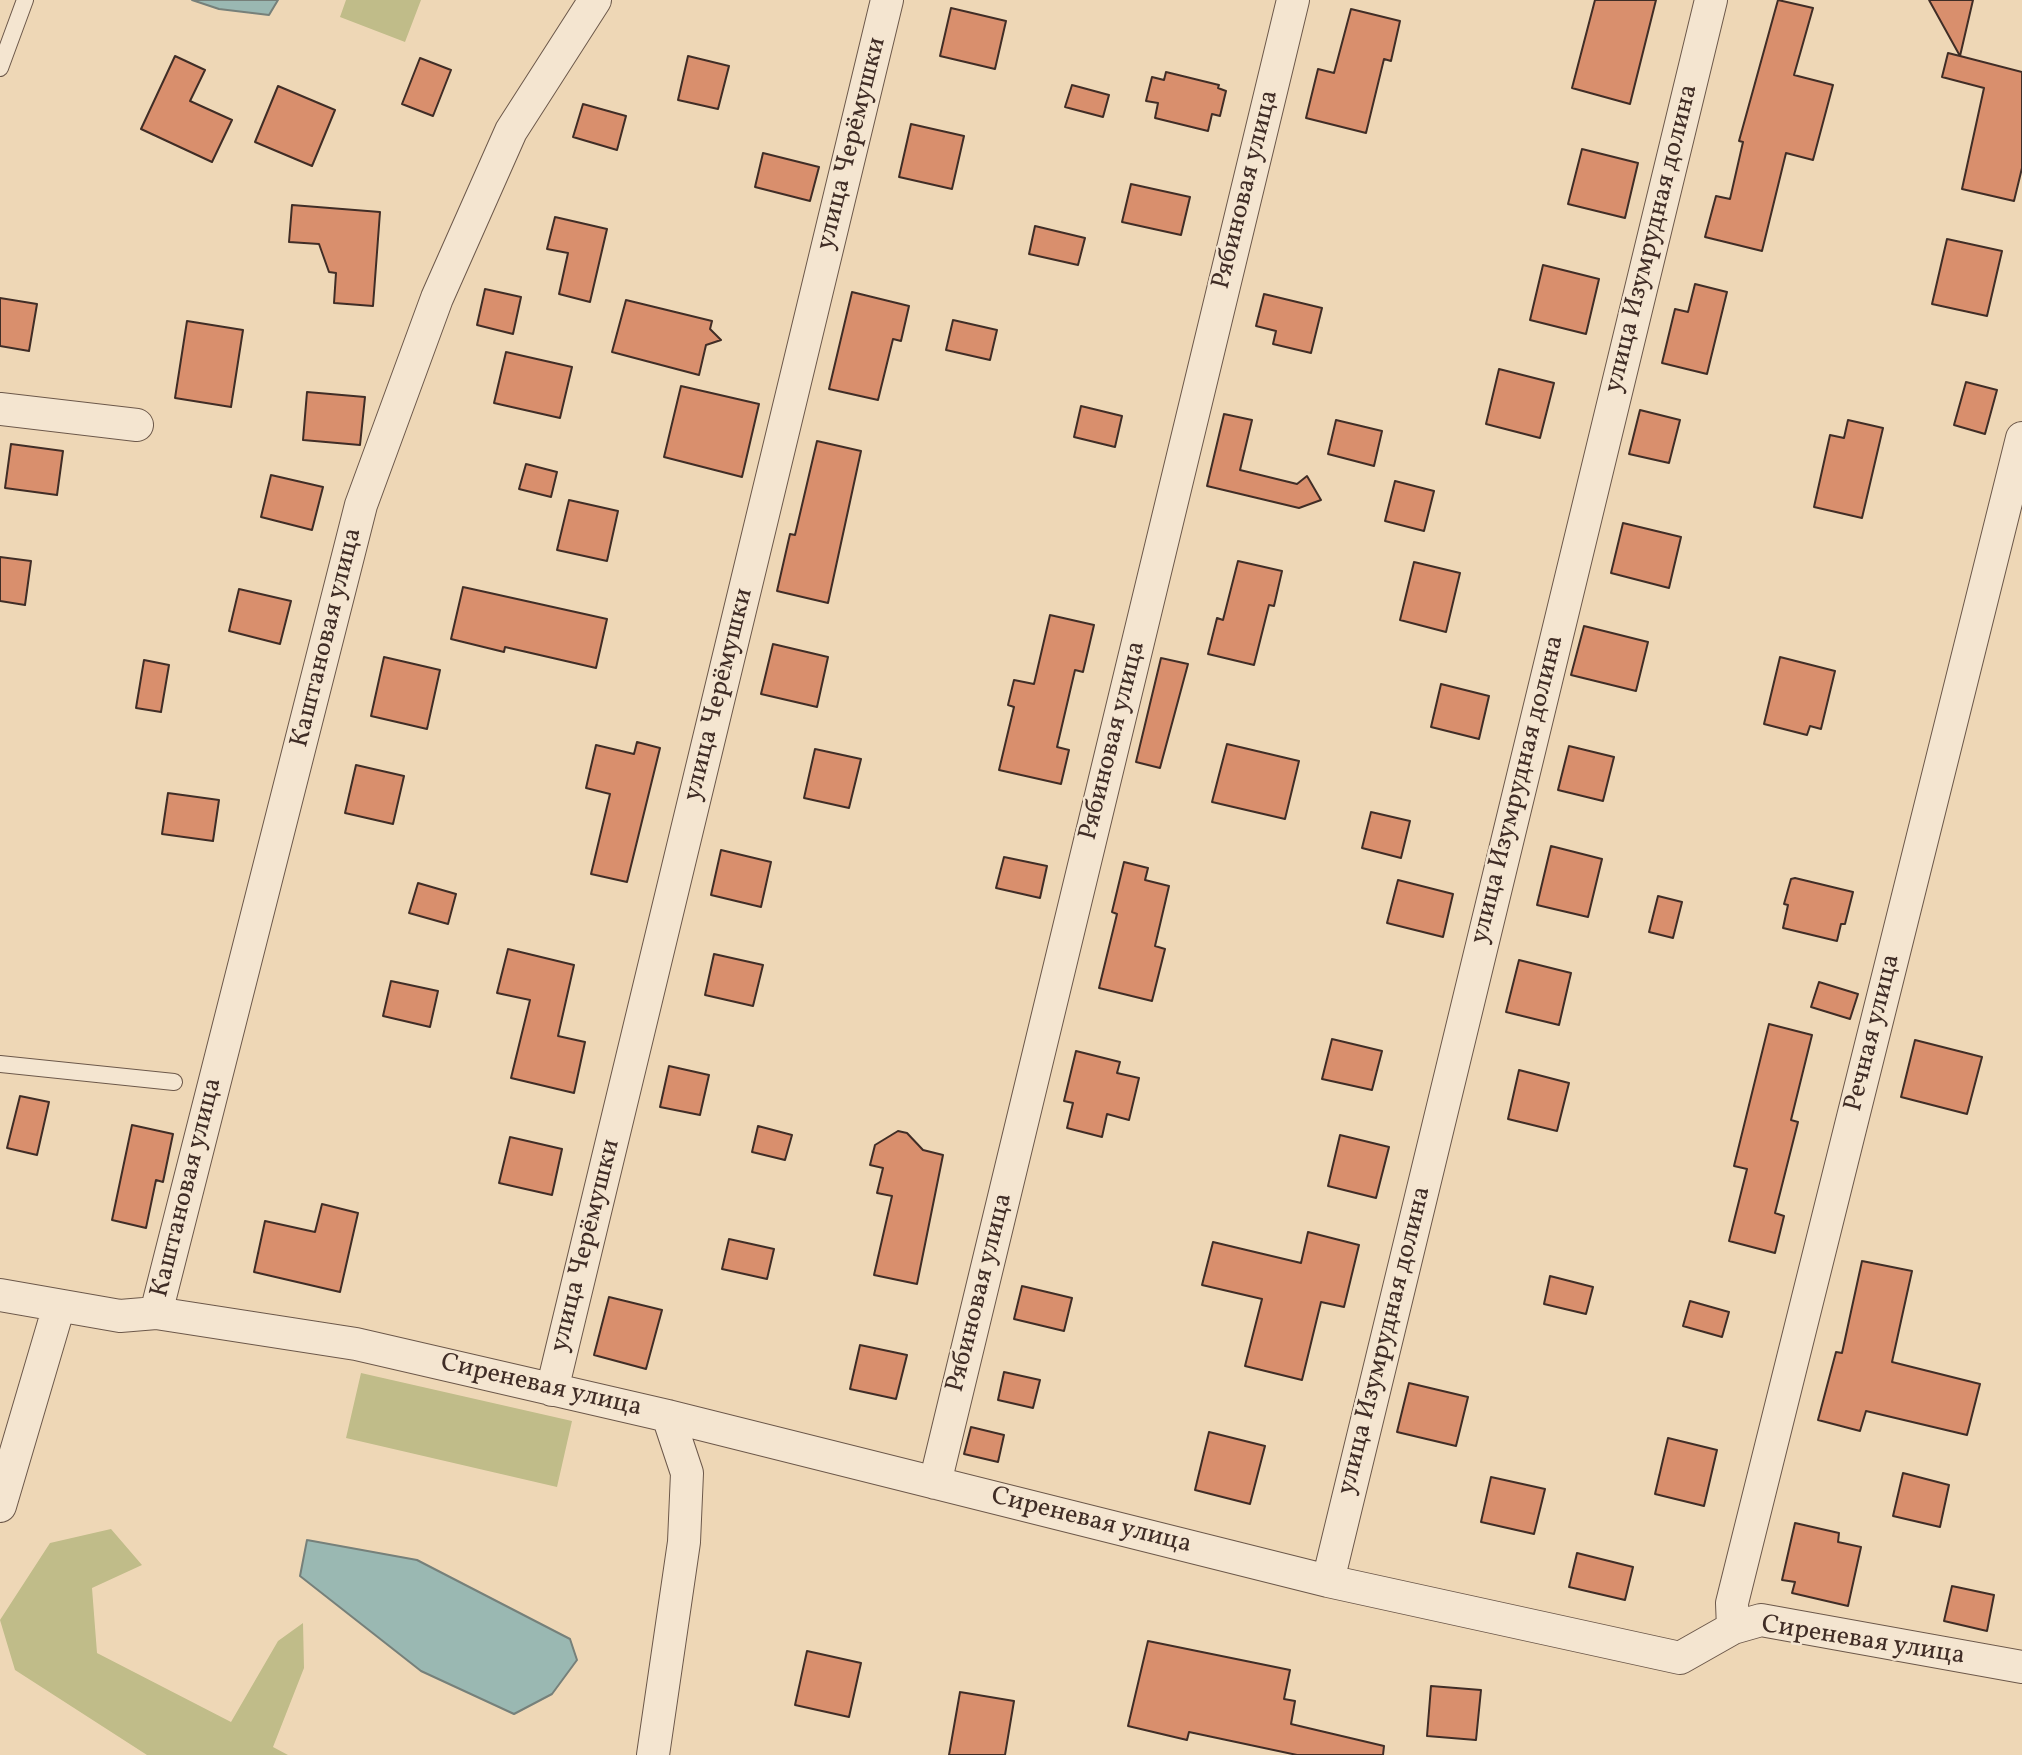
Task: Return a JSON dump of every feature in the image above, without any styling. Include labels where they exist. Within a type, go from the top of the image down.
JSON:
[{"type":"street","name":"Каштановая улица","points":[[156,1313],[361,505],[437,298],[511,131],[596,0]]},
{"type":"street","name":"улица Черёмушки","points":[[552,1390],[887,0]]},
{"type":"street","name":"Рябиновая улица","points":[[936,1483],[1293,0]]},
{"type":"street","name":"улица Изумрудная долина","points":[[1328,1581],[1711,0]]},
{"type":"street","points":[[0,409],[136,425]]},
{"type":"street","name":"Речная улица","points":[[1733,1628],[1732,1604],[2022,438]]},
{"type":"street","name":"Сиреневая улица","points":[[0,1295],[120,1316],[156,1313],[356,1344],[668,1416],[1328,1581],[1681,1658],[1733,1628],[1761,1620],[2022,1667]]},
{"type":"street","points":[[0,1506],[59,1306]]},
{"type":"street","points":[[653,1755],[684,1542],[687,1473],[668,1416]]},
{"type":"lane","points":[[0,68],[25,0]]},
{"type":"lane","points":[[0,1064],[174,1082]]},
{"type":"shaded area","points":[[346,0],[421,0],[405,42],[340,17]]},
{"type":"shaded area","points":[[361,1373],[572,1421],[557,1487],[346,1438]]},
{"type":"shaded area","points":[[111,1529],[142,1565],[92,1588],[97,1653],[231,1722],[278,1641],[303,1623],[304,1668],[273,1747],[288,1755],[147,1755],[15,1670],[0,1620],[50,1543]]},
{"type":"water","points":[[192,0],[278,0],[269,15],[219,9]]},
{"type":"water","points":[[307,1540],[417,1560],[570,1639],[577,1660],[552,1694],[514,1714],[421,1671],[300,1576]]},
{"type":"building","points":[[1595,0],[1656,0],[1630,104],[1572,88]]},
{"type":"building","points":[[1778,0],[1813,8],[1794,75],[1833,85],[1813,160],[1786,153],[1762,251],[1705,237],[1716,196],[1730,199],[1743,142],[1739,141]]},
{"type":"building","points":[[1929,0],[1973,0],[1960,56]]},
{"type":"building","points":[[951,8],[1006,21],[995,69],[940,56]]},
{"type":"building","points":[[1351,9],[1400,21],[1391,61],[1384,59],[1366,133],[1306,118],[1318,69],[1334,73]]},
{"type":"building","points":[[1948,53],[2022,72],[2022,168],[2014,201],[1962,189],[1984,88],[1942,77]]},
{"type":"building","points":[[175,56],[205,70],[190,101],[232,120],[212,162],[141,129]]},
{"type":"building","points":[[688,56],[729,66],[718,109],[678,100]]},
{"type":"building","points":[[420,58],[451,70],[433,116],[402,104]]},
{"type":"building","points":[[1166,72],[1219,85],[1218,88],[1226,91],[1220,116],[1212,114],[1208,131],[1155,118],[1158,103],[1146,101],[1152,77],[1164,80]]},
{"type":"building","points":[[1072,85],[1109,95],[1103,117],[1065,107]]},
{"type":"building","points":[[278,86],[335,110],[312,166],[255,142]]},
{"type":"building","points":[[583,104],[626,116],[617,150],[573,137]]},
{"type":"building","points":[[911,124],[964,136],[952,189],[899,177]]},
{"type":"building","points":[[1582,149],[1638,163],[1625,218],[1568,204]]},
{"type":"building","points":[[763,153],[819,167],[810,201],[755,187]]},
{"type":"building","points":[[1131,184],[1190,197],[1181,235],[1122,222]]},
{"type":"building","points":[[292,205],[380,212],[373,306],[334,303],[336,273],[329,272],[319,244],[289,242]]},
{"type":"building","points":[[555,217],[607,229],[590,302],[559,294],[568,253],[547,249]]},
{"type":"building","points":[[1035,226],[1085,238],[1078,265],[1029,254]]},
{"type":"building","points":[[1947,239],[2002,251],[1987,316],[1932,304]]},
{"type":"building","points":[[1543,265],[1599,279],[1586,334],[1530,320]]},
{"type":"building","points":[[1695,284],[1727,292],[1707,374],[1662,363],[1675,309],[1688,312]]},
{"type":"building","points":[[485,289],[521,297],[513,334],[477,325]]},
{"type":"building","points":[[852,292],[909,306],[901,341],[893,339],[878,400],[829,389]]},
{"type":"building","points":[[1264,294],[1322,308],[1311,353],[1273,344],[1276,331],[1256,326]]},
{"type":"building","points":[[0,298],[37,304],[29,351],[0,346]]},
{"type":"building","points":[[626,300],[712,321],[710,329],[721,340],[706,345],[699,375],[612,352]]},
{"type":"building","points":[[953,320],[997,330],[990,360],[946,350]]},
{"type":"building","points":[[187,321],[243,330],[231,407],[175,398]]},
{"type":"building","points":[[506,352],[572,367],[560,418],[494,403]]},
{"type":"building","points":[[1499,369],[1554,383],[1540,438],[1486,424]]},
{"type":"building","points":[[1966,382],[1997,390],[1985,434],[1954,425]]},
{"type":"building","points":[[681,386],[759,404],[742,477],[664,457]]},
{"type":"building","points":[[307,392],[365,397],[360,445],[303,440]]},
{"type":"building","points":[[1081,406],[1122,416],[1115,447],[1074,437]]},
{"type":"building","points":[[1640,410],[1680,420],[1669,463],[1629,454]]},
{"type":"building","points":[[1224,414],[1252,420],[1240,470],[1297,484],[1307,476],[1321,500],[1299,508],[1207,486]]},
{"type":"building","points":[[1336,420],[1382,431],[1374,466],[1328,454]]},
{"type":"building","points":[[1848,420],[1883,428],[1862,518],[1814,507],[1830,435],[1844,438]]},
{"type":"building","points":[[817,441],[861,451],[828,603],[777,591],[790,534],[795,535]]},
{"type":"building","points":[[11,444],[63,451],[57,495],[5,488]]},
{"type":"building","points":[[526,464],[557,472],[551,497],[519,489]]},
{"type":"building","points":[[271,475],[323,487],[312,530],[261,517]]},
{"type":"building","points":[[1395,481],[1434,491],[1424,531],[1385,521]]},
{"type":"building","points":[[569,500],[618,511],[607,561],[557,550]]},
{"type":"building","points":[[1623,523],[1681,537],[1669,588],[1611,573]]},
{"type":"building","points":[[0,557],[31,561],[25,605],[0,601]]},
{"type":"building","points":[[1238,561],[1282,571],[1274,606],[1269,605],[1254,665],[1208,654],[1217,618],[1223,620]]},
{"type":"building","points":[[1414,562],[1460,573],[1446,632],[1400,620]]},
{"type":"building","points":[[463,587],[607,619],[596,668],[505,647],[504,652],[451,639]]},
{"type":"building","points":[[239,589],[291,601],[280,644],[229,631]]},
{"type":"building","points":[[1050,615],[1094,625],[1083,672],[1075,670],[1057,747],[1069,750],[1061,784],[999,770],[1014,707],[1008,705],[1014,680],[1034,684]]},
{"type":"building","points":[[1584,626],[1648,642],[1636,691],[1571,675]]},
{"type":"building","points":[[773,644],[828,657],[817,707],[761,694]]},
{"type":"building","points":[[384,657],[440,670],[427,729],[371,716]]},
{"type":"building","points":[[1780,657],[1835,671],[1821,729],[1810,726],[1807,735],[1764,724]]},
{"type":"building","points":[[1161,658],[1188,664],[1160,768],[1136,762]]},
{"type":"building","points":[[144,660],[169,665],[161,712],[136,708]]},
{"type":"building","points":[[1441,684],[1489,696],[1479,739],[1431,727]]},
{"type":"building","points":[[637,742],[660,748],[627,882],[591,874],[610,794],[586,788],[596,745],[634,754]]},
{"type":"building","points":[[1227,744],[1299,761],[1285,819],[1212,802]]},
{"type":"building","points":[[1569,746],[1614,757],[1603,801],[1558,790]]},
{"type":"building","points":[[815,749],[861,759],[849,808],[804,798]]},
{"type":"building","points":[[356,765],[404,776],[393,824],[345,813]]},
{"type":"building","points":[[168,793],[219,800],[213,841],[162,834]]},
{"type":"building","points":[[1371,812],[1410,821],[1401,858],[1362,848]]},
{"type":"building","points":[[1551,846],[1602,859],[1588,917],[1537,905]]},
{"type":"building","points":[[721,850],[771,862],[761,907],[711,895]]},
{"type":"building","points":[[1004,857],[1047,866],[1040,898],[996,888]]},
{"type":"building","points":[[1124,862],[1148,868],[1145,880],[1169,886],[1155,946],[1165,949],[1152,1001],[1099,988],[1117,914],[1112,912]]},
{"type":"building","points":[[1791,879],[1853,892],[1845,924],[1841,924],[1837,941],[1783,928],[1788,905],[1784,904]]},
{"type":"building","points":[[1398,880],[1453,894],[1443,937],[1387,923]]},
{"type":"building","points":[[418,883],[456,894],[448,924],[409,913]]},
{"type":"building","points":[[1658,896],[1682,902],[1673,938],[1649,932]]},
{"type":"building","points":[[508,949],[574,965],[558,1036],[585,1042],[574,1093],[511,1078],[530,1000],[497,993]]},
{"type":"building","points":[[714,954],[763,965],[753,1006],[705,995]]},
{"type":"building","points":[[1519,960],[1571,973],[1559,1025],[1506,1012]]},
{"type":"building","points":[[391,981],[438,991],[430,1027],[383,1016]]},
{"type":"building","points":[[1819,982],[1858,994],[1850,1019],[1811,1007]]},
{"type":"building","points":[[1769,1024],[1812,1035],[1791,1120],[1798,1122],[1775,1213],[1784,1216],[1775,1253],[1729,1241],[1747,1169],[1734,1166]]},
{"type":"building","points":[[1332,1039],[1382,1051],[1372,1090],[1322,1079]]},
{"type":"building","points":[[1915,1040],[1982,1057],[1967,1114],[1901,1097]]},
{"type":"building","points":[[1076,1051],[1120,1062],[1117,1073],[1139,1078],[1129,1120],[1107,1114],[1102,1137],[1067,1128],[1073,1103],[1064,1101]]},
{"type":"building","points":[[669,1066],[709,1075],[700,1115],[660,1107]]},
{"type":"building","points":[[1519,1070],[1569,1083],[1557,1131],[1508,1119]]},
{"type":"building","points":[[20,1096],[49,1102],[37,1155],[7,1148]]},
{"type":"building","points":[[132,1125],[173,1134],[163,1182],[156,1180],[146,1228],[112,1220]]},
{"type":"building","points":[[758,1126],[792,1135],[785,1160],[752,1152]]},
{"type":"building","points":[[898,1131],[907,1133],[923,1150],[943,1155],[917,1284],[874,1275],[892,1196],[877,1193],[883,1168],[870,1165],[875,1145]]},
{"type":"building","points":[[1340,1135],[1389,1147],[1376,1198],[1328,1186]]},
{"type":"building","points":[[510,1137],[562,1149],[552,1195],[499,1183]]},
{"type":"building","points":[[322,1204],[358,1213],[340,1292],[254,1272],[265,1221],[315,1232]]},
{"type":"building","points":[[1308,1232],[1359,1245],[1344,1307],[1321,1302],[1302,1380],[1245,1366],[1262,1299],[1202,1285],[1213,1242],[1301,1263]]},
{"type":"building","points":[[729,1239],[774,1249],[767,1279],[722,1269]]},
{"type":"building","points":[[1862,1261],[1912,1271],[1892,1362],[1980,1384],[1967,1435],[1866,1411],[1860,1431],[1818,1420],[1836,1352],[1842,1353]]},
{"type":"building","points":[[1550,1276],[1593,1287],[1586,1314],[1544,1304]]},
{"type":"building","points":[[1022,1286],[1072,1298],[1064,1331],[1014,1319]]},
{"type":"building","points":[[609,1297],[662,1310],[646,1369],[594,1355]]},
{"type":"building","points":[[1690,1301],[1729,1312],[1722,1337],[1683,1326]]},
{"type":"building","points":[[860,1345],[907,1355],[896,1399],[850,1389]]},
{"type":"building","points":[[1004,1372],[1040,1380],[1033,1408],[998,1400]]},
{"type":"building","points":[[1409,1383],[1468,1397],[1456,1446],[1397,1432]]},
{"type":"building","points":[[971,1427],[1004,1435],[998,1462],[964,1454]]},
{"type":"building","points":[[1209,1432],[1265,1446],[1250,1504],[1195,1490]]},
{"type":"building","points":[[1668,1438],[1717,1450],[1704,1506],[1655,1494]]},
{"type":"building","points":[[1903,1473],[1949,1485],[1940,1527],[1893,1516]]},
{"type":"building","points":[[1491,1477],[1545,1489],[1534,1534],[1481,1522]]},
{"type":"building","points":[[1795,1523],[1839,1533],[1838,1542],[1861,1547],[1848,1606],[1792,1593],[1795,1582],[1782,1580]]},
{"type":"building","points":[[1577,1553],[1633,1567],[1625,1600],[1569,1587]]},
{"type":"building","points":[[1952,1586],[1994,1595],[1987,1631],[1944,1621]]},
{"type":"building","points":[[1148,1641],[1290,1670],[1284,1699],[1295,1701],[1291,1724],[1384,1746],[1383,1755],[1297,1755],[1189,1732],[1187,1740],[1128,1726]]},
{"type":"building","points":[[807,1651],[861,1663],[849,1717],[795,1705]]},
{"type":"building","points":[[1431,1686],[1481,1690],[1476,1740],[1427,1736]]},
{"type":"building","points":[[960,1692],[1014,1701],[1005,1755],[949,1755]]}]
